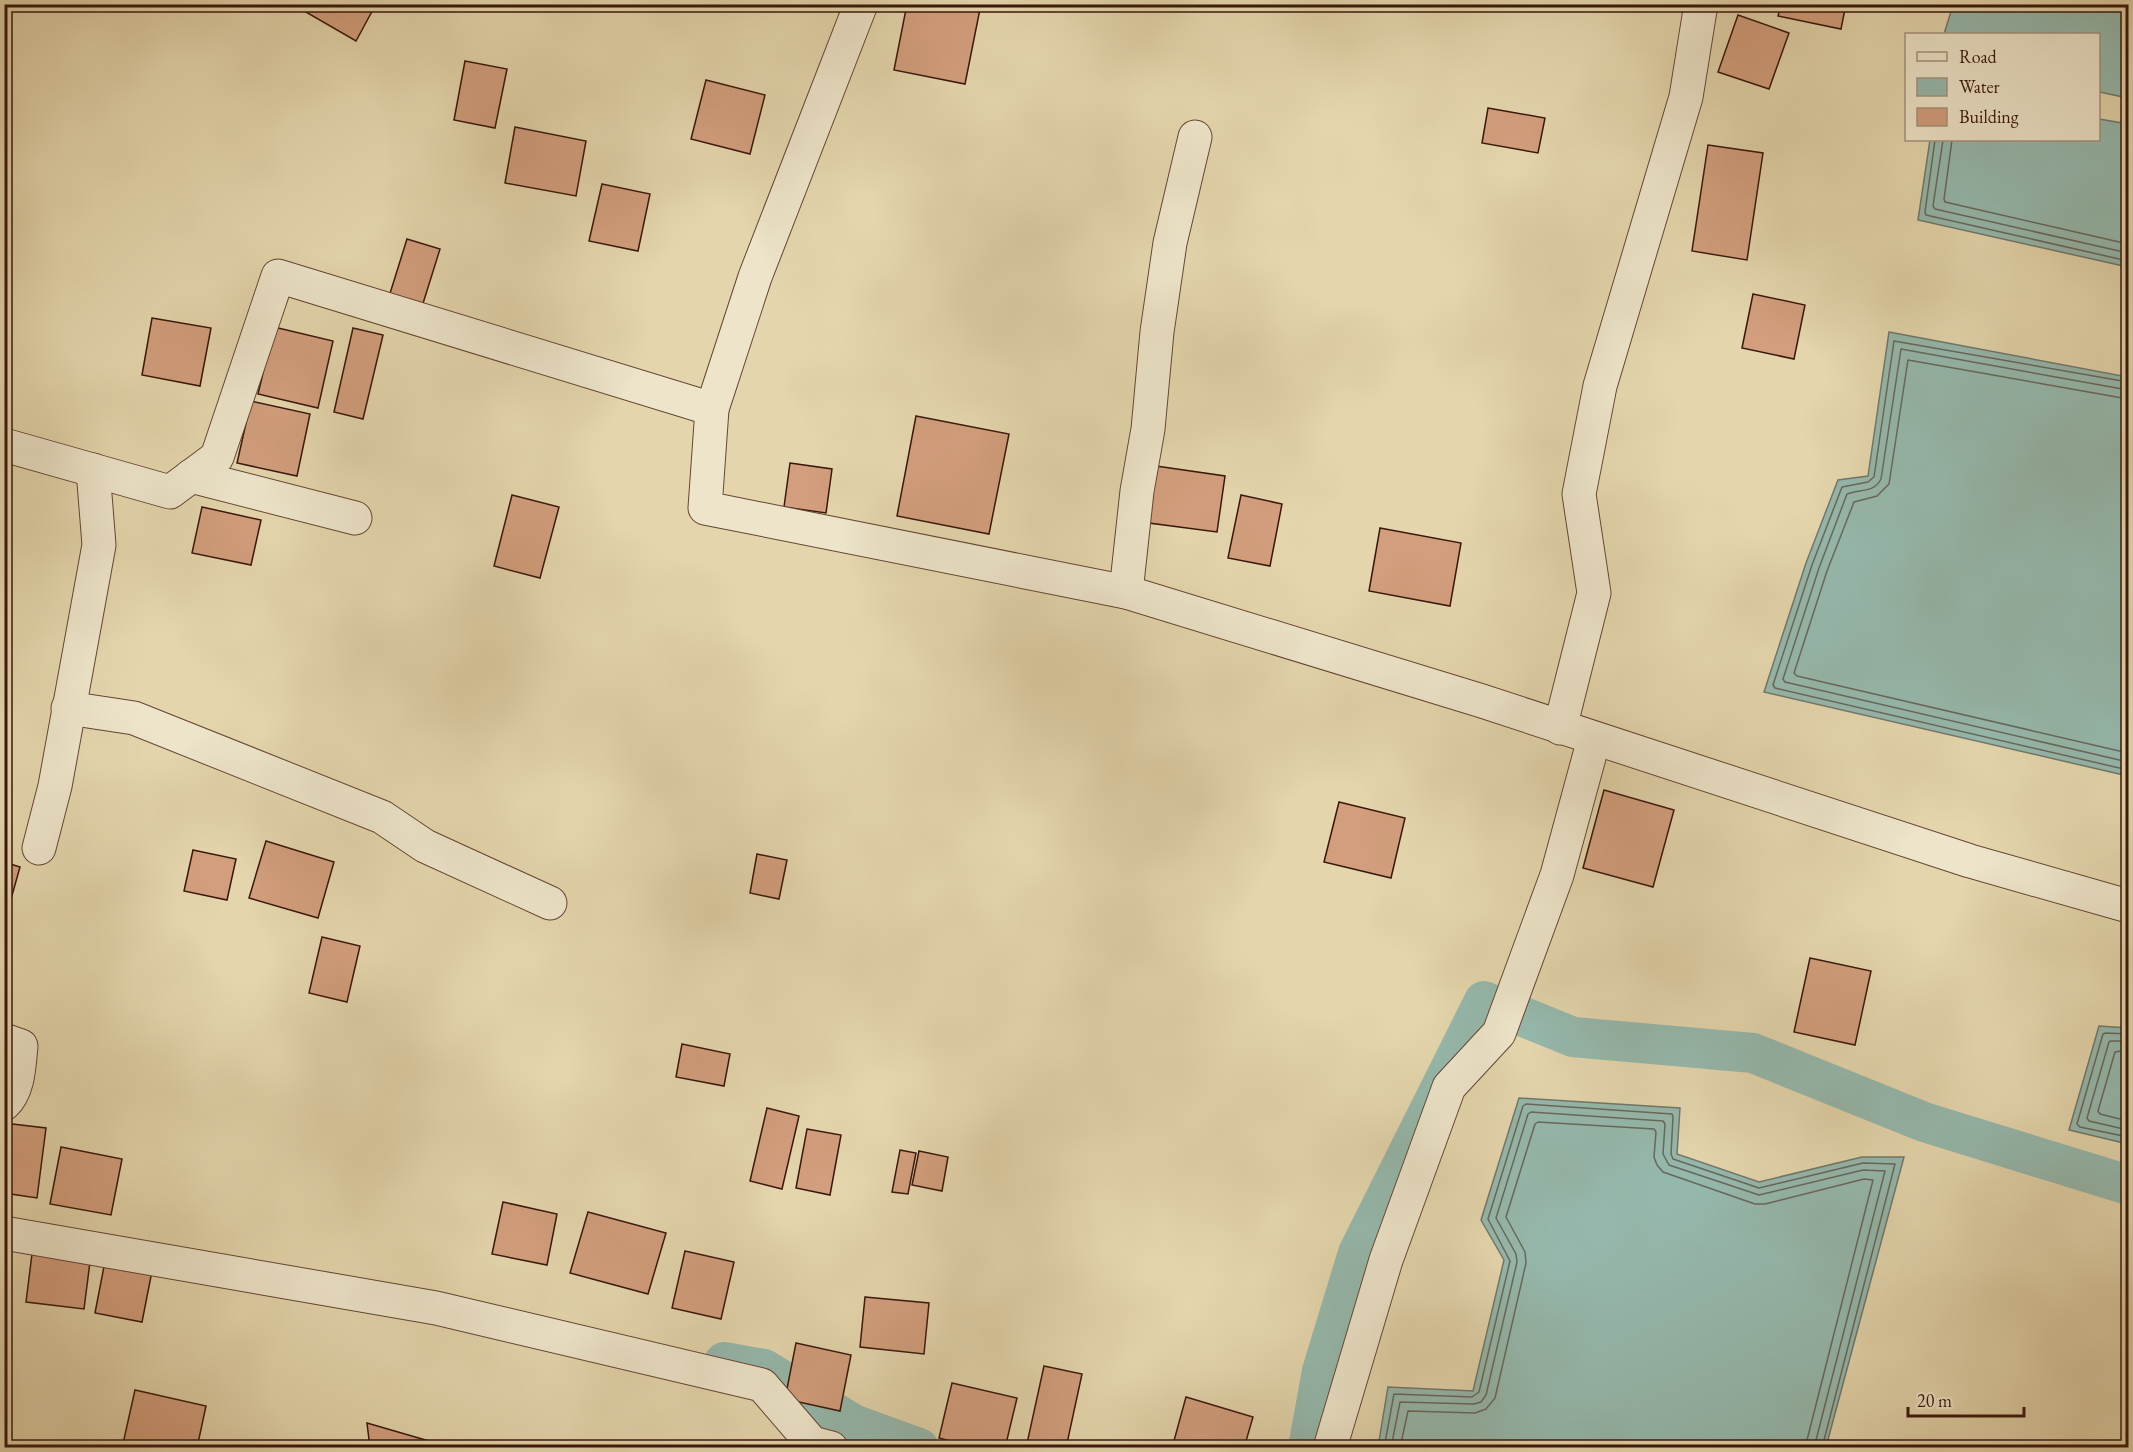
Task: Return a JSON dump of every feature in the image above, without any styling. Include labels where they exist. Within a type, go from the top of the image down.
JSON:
[{"type":"street","points":[[861,4],[755,277],[712,409],[705,508],[1126,592],[1482,701],[1970,861],[2128,906]]},
{"type":"street","points":[[1560,728],[1594,593],[1579,494],[1599,386],[1686,97],[1701,4]]},
{"type":"street","points":[[1126,592],[1170,243],[1195,137]]},
{"type":"street","points":[[4,446],[170,492],[217,457],[278,276],[712,409]]},
{"type":"street","points":[[39,848],[55,786],[99,545],[93,470]]},
{"type":"street","points":[[191,476],[355,518]]},
{"type":"street","points":[[68,708],[134,718],[382,817],[425,846],[550,903]]},
{"type":"street","points":[[1330,1448],[1386,1260],[1449,1087],[1499,1033],[1557,875],[1594,739]]},
{"type":"street","points":[[4,1040],[21,1046],[18,1074],[9,1100],[4,1104]]},
{"type":"street","points":[[4,1233],[436,1308],[762,1385],[812,1443],[831,1448]]},
{"type":"water","points":[[1953,5],[2128,5],[2128,98],[2100,92],[2100,33],[1944,33]]},
{"type":"water","points":[[2100,119],[2128,124],[2128,267],[1918,220],[1930,141],[2100,141]]},
{"type":"water","points":[[1889,332],[2128,377],[2128,776],[1764,692],[1806,563],[1838,480],[1868,476]]},
{"type":"water","points":[[2099,1026],[2128,1028],[2128,1144],[2069,1130]]},
{"type":"water","points":[[1519,1098],[1680,1108],[1677,1154],[1759,1182],[1862,1157],[1904,1157],[1826,1447],[1378,1447],[1388,1387],[1473,1391],[1504,1260],[1481,1220]]},
{"type":"building","points":[[292,4],[376,4],[356,41]]},
{"type":"building","points":[[907,4],[981,4],[965,84],[894,70]]},
{"type":"building","points":[[1781,4],[1846,4],[1841,29],[1778,16]]},
{"type":"building","points":[[1738,15],[1789,33],[1769,89],[1718,72]]},
{"type":"building","points":[[465,61],[507,69],[495,128],[454,120]]},
{"type":"building","points":[[706,80],[765,95],[750,154],[691,139]]},
{"type":"building","points":[[1488,108],[1545,118],[1538,153],[1482,143]]},
{"type":"building","points":[[515,127],[586,141],[576,196],[505,183]]},
{"type":"building","points":[[1708,145],[1763,153],[1747,260],[1692,251]]},
{"type":"building","points":[[602,184],[650,194],[638,251],[589,241]]},
{"type":"building","points":[[407,239],[440,249],[420,313],[387,303]]},
{"type":"building","points":[[1753,294],[1805,305],[1794,359],[1742,348]]},
{"type":"building","points":[[152,318],[211,328],[200,386],[142,375]]},
{"type":"building","points":[[274,327],[333,341],[318,408],[258,394]]},
{"type":"building","points":[[353,328],[383,335],[363,419],[334,412]]},
{"type":"building","points":[[251,401],[310,414],[297,476],[237,463]]},
{"type":"building","points":[[916,416],[1009,434],[989,534],[897,516]]},
{"type":"building","points":[[790,463],[832,469],[826,513],[784,507]]},
{"type":"building","points":[[1156,466],[1225,476],[1217,532],[1149,523]]},
{"type":"building","points":[[512,495],[559,507],[540,578],[494,566]]},
{"type":"building","points":[[1241,495],[1282,504],[1270,566],[1228,558]]},
{"type":"building","points":[[202,507],[261,520],[251,565],[192,553]]},
{"type":"building","points":[[1380,528],[1461,543],[1450,606],[1369,591]]},
{"type":"building","points":[[1604,790],[1674,810],[1653,887],[1583,868]]},
{"type":"building","points":[[1339,802],[1405,818],[1391,878],[1324,862]]},
{"type":"building","points":[[266,841],[334,862],[318,918],[249,898]]},
{"type":"building","points":[[193,850],[236,859],[227,900],[184,891]]},
{"type":"building","points":[[757,854],[787,860],[779,899],[750,893]]},
{"type":"building","points":[[4,862],[20,867],[4,924]]},
{"type":"building","points":[[322,937],[360,946],[347,1002],[309,993]]},
{"type":"building","points":[[1810,958],[1871,971],[1855,1045],[1794,1032]]},
{"type":"building","points":[[682,1044],[730,1054],[724,1086],[676,1077]]},
{"type":"building","points":[[767,1108],[799,1116],[782,1189],[750,1181]]},
{"type":"building","points":[[4,1123],[46,1128],[37,1198],[4,1193]]},
{"type":"building","points":[[807,1129],[841,1135],[830,1195],[796,1188]]},
{"type":"building","points":[[61,1147],[122,1159],[111,1215],[50,1204]]},
{"type":"building","points":[[900,1150],[916,1153],[908,1194],[892,1192]]},
{"type":"building","points":[[919,1151],[948,1157],[942,1191],[912,1185]]},
{"type":"building","points":[[503,1202],[557,1214],[547,1265],[492,1254]]},
{"type":"building","points":[[588,1212],[666,1233],[648,1294],[570,1273]]},
{"type":"building","points":[[685,1251],[734,1262],[721,1319],[672,1308]]},
{"type":"building","points":[[32,1254],[90,1262],[84,1309],[26,1302]]},
{"type":"building","points":[[106,1256],[153,1266],[142,1322],[95,1313]]},
{"type":"building","points":[[865,1297],[929,1303],[924,1354],[860,1347]]},
{"type":"building","points":[[796,1343],[851,1355],[840,1411],[785,1399]]},
{"type":"building","points":[[1044,1366],[1082,1374],[1066,1448],[1026,1448]]},
{"type":"building","points":[[952,1383],[1017,1398],[1005,1448],[978,1448],[939,1438]]},
{"type":"building","points":[[135,1390],[206,1406],[197,1448],[122,1448]]},
{"type":"building","points":[[1186,1397],[1253,1417],[1244,1448],[1172,1448]]},
{"type":"building","points":[[367,1423],[436,1443],[434,1448],[370,1448]]},
{"type":"waterway","points":[[1308,1448],[1322,1371],[1358,1253],[1484,1001],[1573,1037],[1753,1053],[1924,1122],[2128,1185]]},
{"type":"waterway","points":[[724,1362],[764,1369],[853,1424],[919,1448]]}]
